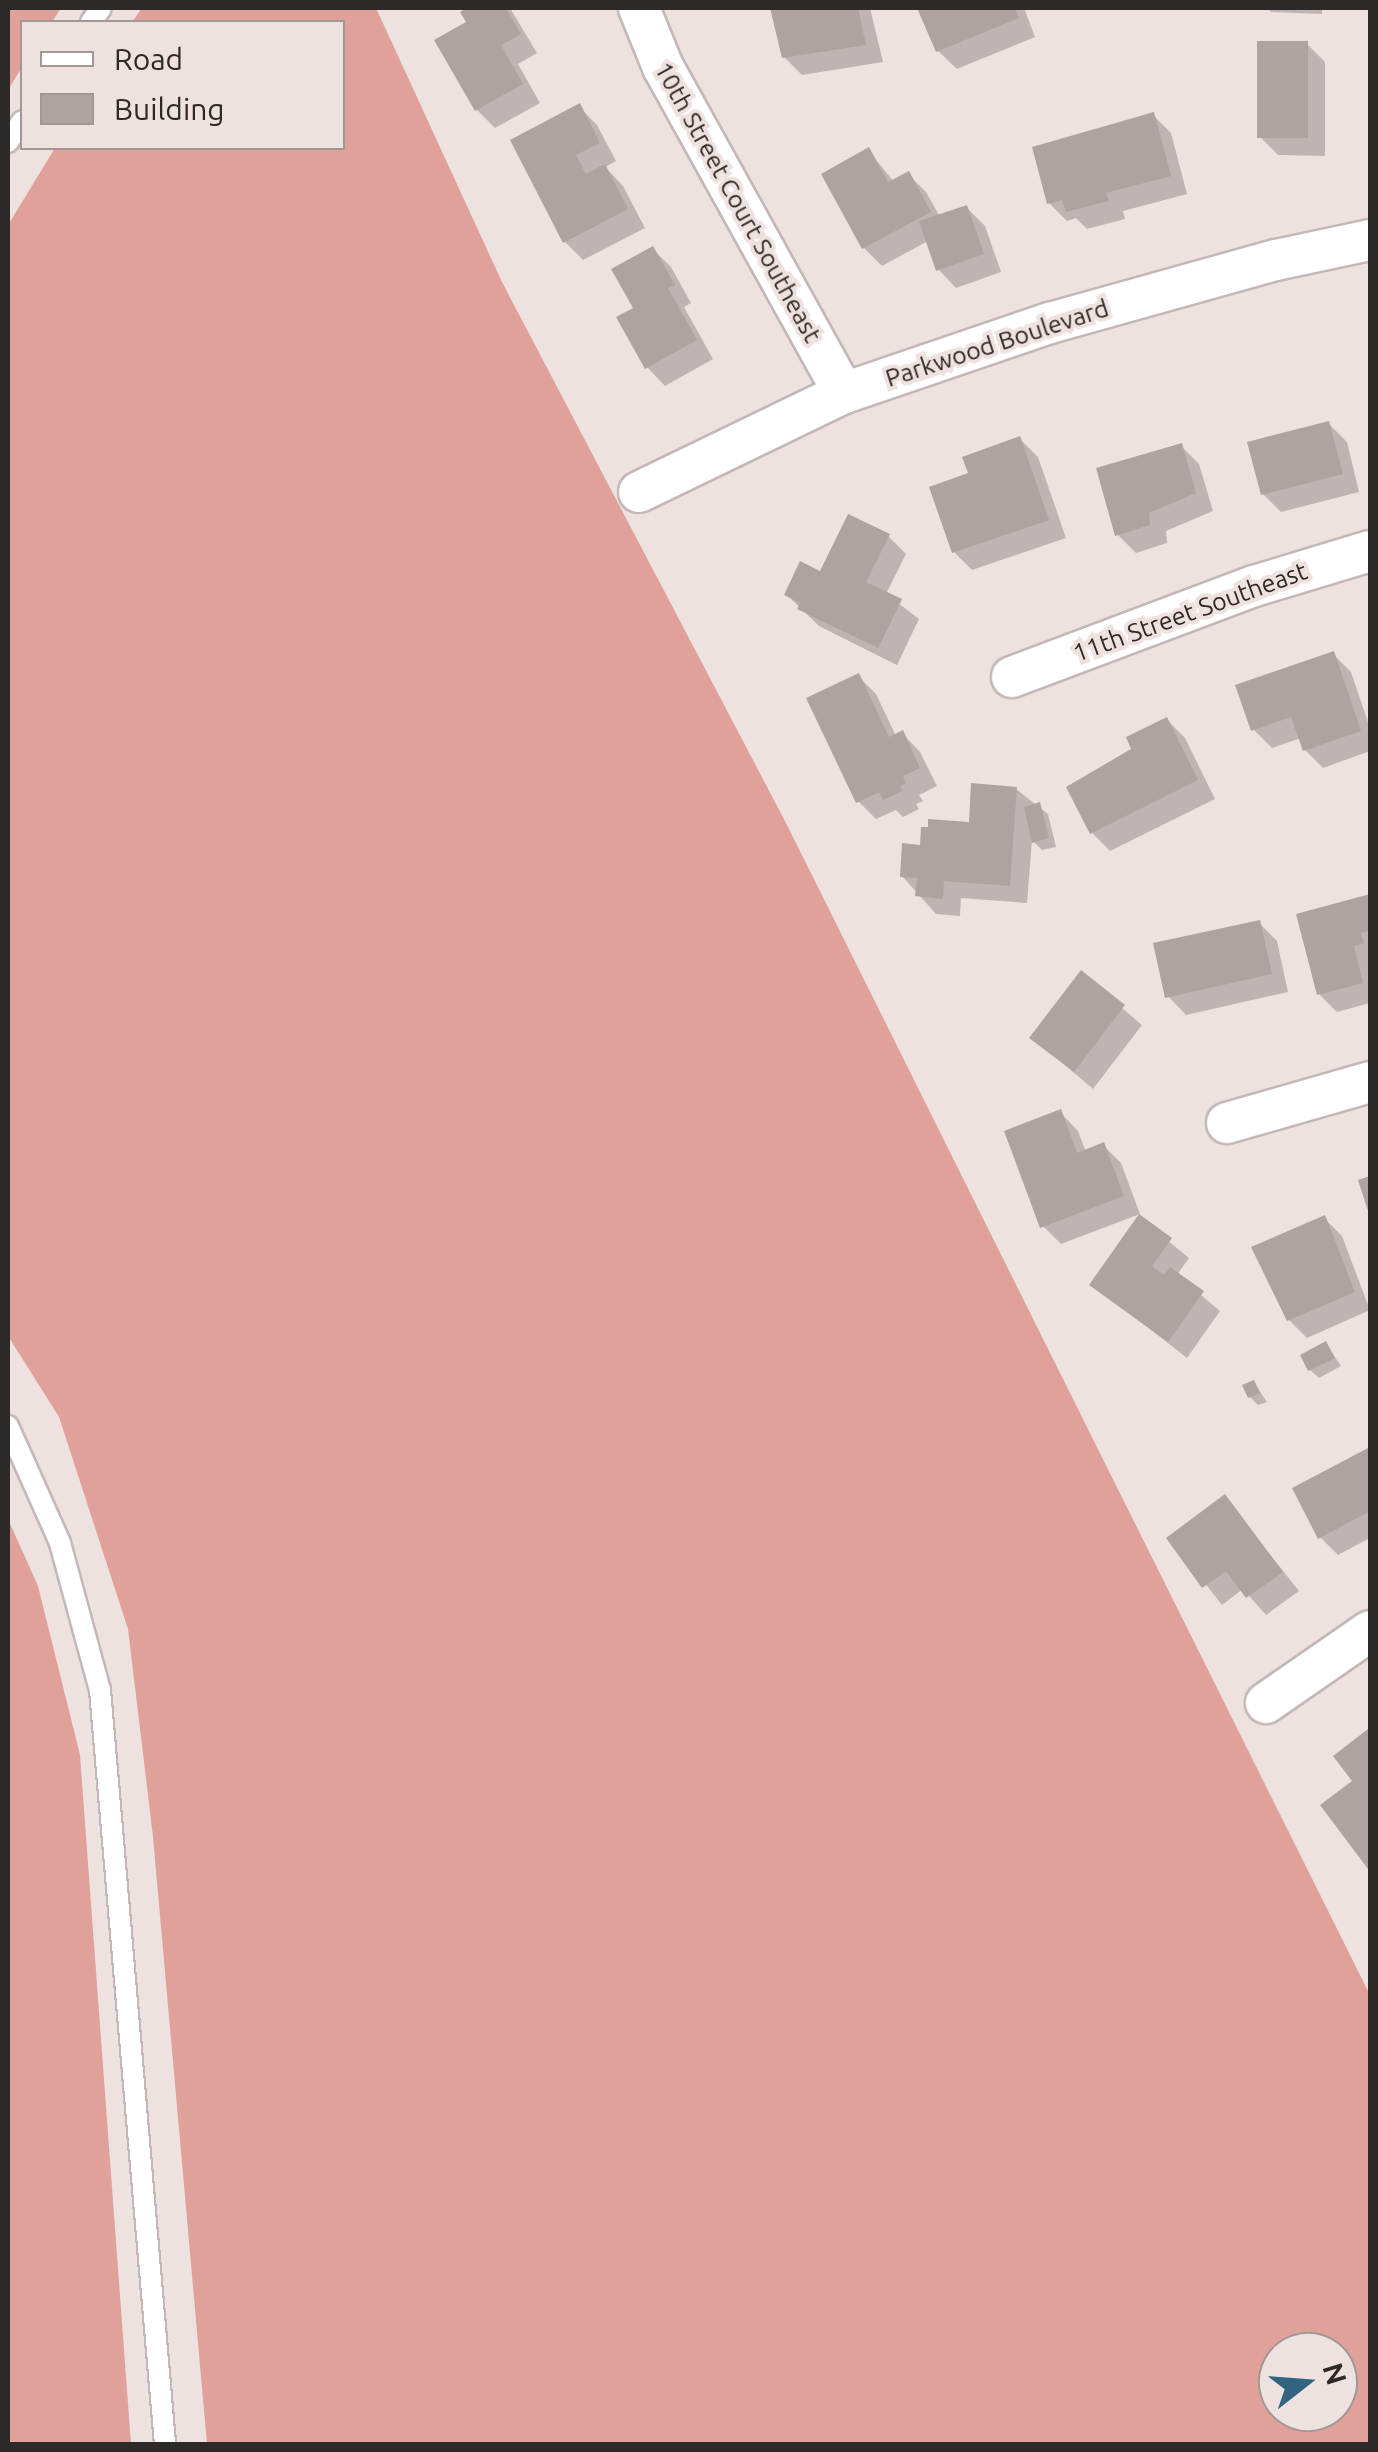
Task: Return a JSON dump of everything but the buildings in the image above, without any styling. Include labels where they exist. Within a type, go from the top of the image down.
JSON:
[{"type":"street","name":"10th Street Court Southeast","points":[[639,8],[663,68],[844,394]]},
{"type":"street","name":"Parkwood Boulevard","points":[[640,492],[844,394],[1050,323],[1276,260],[1370,240]]},
{"type":"street","name":"11th Street Southeast","points":[[1012,677],[1254,586],[1370,551]]},
{"type":"street","points":[[1228,1122],[1370,1082]]},
{"type":"street","points":[[1266,1703],[1370,1631]]},
{"type":"lane","points":[[8,1426],[60,1543],[100,1690],[165,2444]]},
{"type":"shaded area","points":[[8,8],[61,8],[53,20],[20,20],[20,70],[8,90]]},
{"type":"shaded area","points":[[142,8],[376,8],[502,282],[785,821],[1370,1995],[1370,2444],[207,2444],[153,1837],[128,1629],[59,1417],[8,1336],[8,225],[54,150],[345,150],[345,20],[133,20]]},
{"type":"shaded area","points":[[8,1519],[38,1586],[80,1755],[131,2444],[8,2444]]}]
